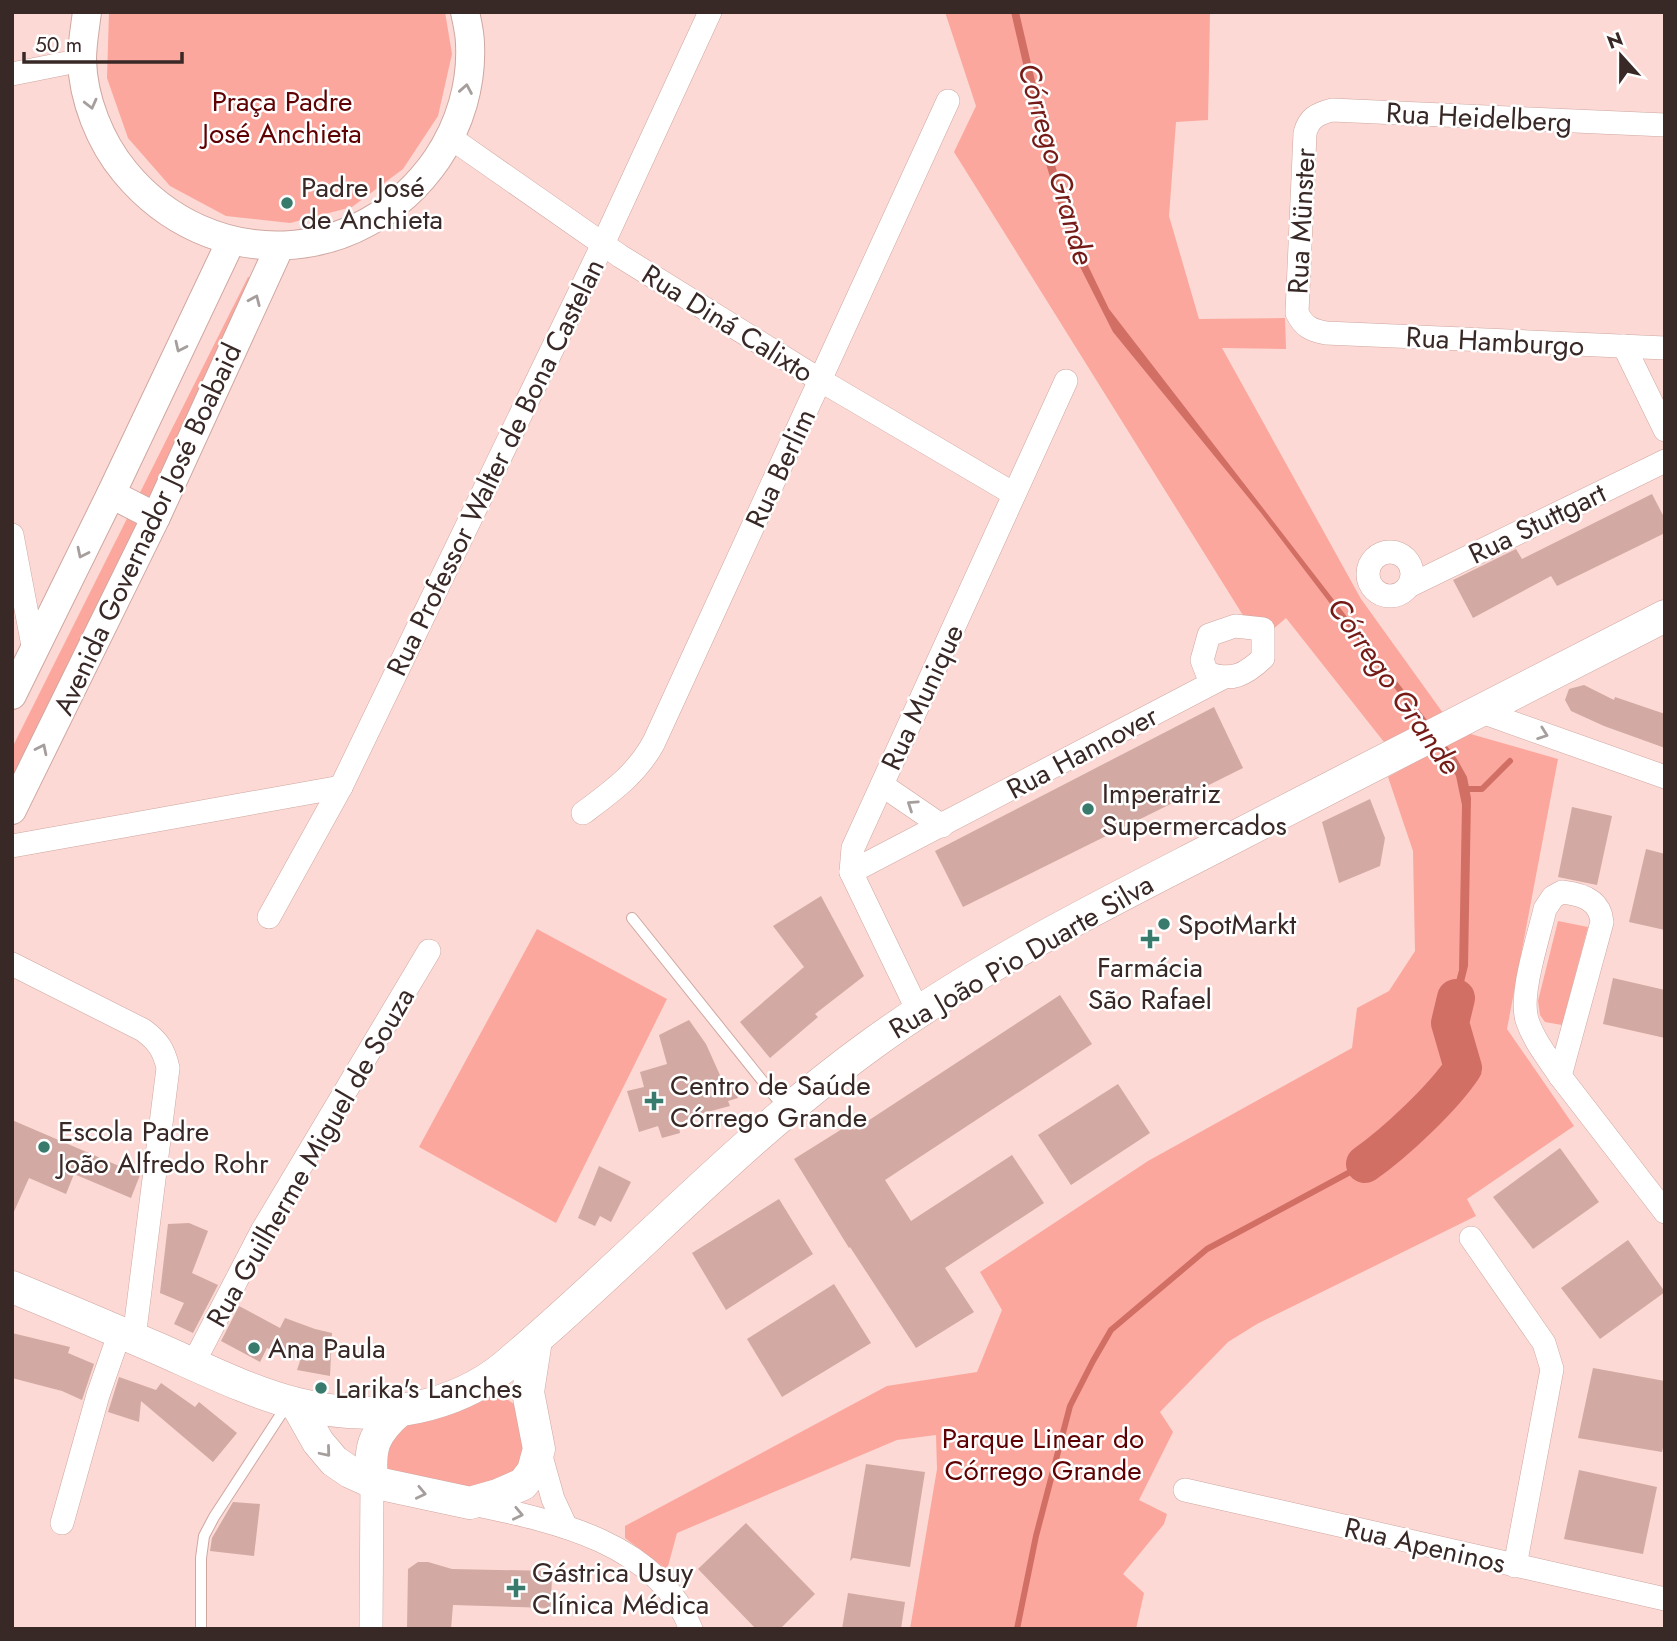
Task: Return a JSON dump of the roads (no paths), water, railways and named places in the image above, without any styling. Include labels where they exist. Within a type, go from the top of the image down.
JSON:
[{"type":"main road","name":"Rua João Pio Duarte Silva","points":[[12,1287],[293,1404],[325,1412],[365,1414],[399,1411],[443,1401],[479,1385],[536,1340],[787,1111],[863,1051],[972,978],[1093,911],[1665,616]]},
{"type":"main road","points":[[293,1404],[318,1442],[334,1461],[350,1472],[372,1482],[470,1503],[523,1484],[533,1471],[539,1449],[528,1391],[536,1340]]},
{"type":"main road","points":[[479,1385],[500,1387],[517,1394],[531,1410]]},
{"type":"main road","points":[[372,1482],[370,1462],[373,1445],[382,1427],[399,1411]]},
{"type":"street","points":[[87,12],[82,60],[91,110],[111,155],[143,194],[184,223],[230,241],[280,246],[332,238],[380,216],[421,182],[451,138],[467,92],[471,43],[465,12]]},
{"type":"street","name":"Rua Professor Walter de Bona Castelan","points":[[269,917],[341,787],[603,244],[710,12]]},
{"type":"street","points":[[12,74],[82,60]]},
{"type":"street","name":"Rua Berlim","points":[[583,813],[626,781],[644,761],[948,100]]},
{"type":"street","name":"Rua Heidelberg","points":[[1305,133],[1308,123],[1318,113],[1332,110],[1665,125]]},
{"type":"street","name":"Rua Münster","points":[[1305,133],[1297,313],[1302,324],[1311,330],[1326,333]]},
{"type":"street","name":"Rua Diná Calixto","points":[[451,138],[603,244],[820,380],[1014,494]]},
{"type":"street","name":"Avenida Governador José Boabaid","points":[[12,695],[111,494],[230,241]]},
{"type":"street","name":"Avenida Governador José Boabaid","points":[[12,810],[156,517],[280,246]]},
{"type":"street","name":"Rua Hamburgo","points":[[1326,333],[1665,348]]},
{"type":"street","points":[[1624,346],[1665,430]]},
{"type":"street","name":"Rua Munique","points":[[851,873],[853,848],[1066,381]]},
{"type":"street","name":"Rua Stuttgart","points":[[1409,586],[1665,461]]},
{"type":"street","points":[[111,494],[156,517]]},
{"type":"street","points":[[12,535],[34,651]]},
{"type":"street","name":"Rua Hannover","points":[[851,873],[1222,678]]},
{"type":"street","points":[[1479,711],[1665,777]]},
{"type":"street","points":[[882,785],[942,826]]},
{"type":"street","points":[[12,846],[341,787]]},
{"type":"street","points":[[851,873],[919,1013]]},
{"type":"street","points":[[1560,1076],[1602,922],[1596,903],[1576,893],[1562,892],[1553,897],[1545,908],[1525,995],[1526,1018],[1560,1076],[1665,1212]]},
{"type":"street","name":"Rua Guilherme Miguel de Souza","points":[[193,1364],[262,1231],[429,951]]},
{"type":"street","points":[[12,964],[143,1030],[156,1040],[165,1052],[168,1068],[127,1335],[98,1395],[61,1523]]},
{"type":"street","points":[[1471,1238],[1544,1343],[1552,1369],[1515,1566]]},
{"type":"street","points":[[539,1449],[553,1499],[566,1527]]},
{"type":"street","points":[[371,1629],[372,1482]]},
{"type":"street","name":"Rua Apeninos","points":[[1185,1490],[1665,1599]]},
{"type":"street","points":[[470,1503],[548,1520],[593,1537],[634,1559],[662,1582],[685,1614],[691,1629]]},
{"type":"lane","points":[[632,918],[787,1111]]},
{"type":"lane","points":[[201,1629],[201,1558],[204,1536],[214,1517],[293,1404]]},
{"type":"water","points":[[1011,12],[1019,12],[1053,158],[1079,247],[1109,309],[1457,759],[1467,777],[1471,798],[1468,966],[1454,1023],[1459,1060],[1457,1071],[1442,1098],[1431,1111],[1368,1171],[1365,1164],[1443,1090],[1453,1069],[1445,1023],[1459,970],[1462,805],[1456,776],[1438,745],[1261,513],[1113,332],[1075,257],[1065,226],[1047,167]]},
{"type":"waterway","points":[[1465,789],[1482,789],[1510,761]]},
{"type":"waterway","name":"Córrego Grande","points":[[1365,1164],[1418,1119],[1463,1068],[1450,1023],[1456,998]]},
{"type":"waterway","name":"Córrego Grande","points":[[1017,1629],[1036,1536],[1070,1406],[1111,1330],[1207,1249],[1365,1164]]},
{"type":"place","name":"Padre José de Anchieta","points":[[287,203]]},
{"type":"place","name":"Imperatriz Supermercados","points":[[1088,809]]},
{"type":"place","name":"SpotMarkt","points":[[1164,924]]},
{"type":"place","name":"Farmácia São Rafael","points":[[1150,939]]},
{"type":"place","name":"Centro de Saúde Córrego Grande","points":[[654,1101]]},
{"type":"place","name":"Escola Padre João Alfredo Rohr","points":[[44,1147]]},
{"type":"place","name":"Ana Paula","points":[[254,1348]]},
{"type":"place","name":"Larika's Lanches","points":[[321,1388]]},
{"type":"place","name":"Gástrica Usuy Clínica Médica","points":[[516,1588]]},
{"type":"park label","name":"Praça Padre José Anchieta","points":[[282,117]]},
{"type":"park label","name":"Parque Linear do Córrego Grande","points":[[1043,1454]]}]
